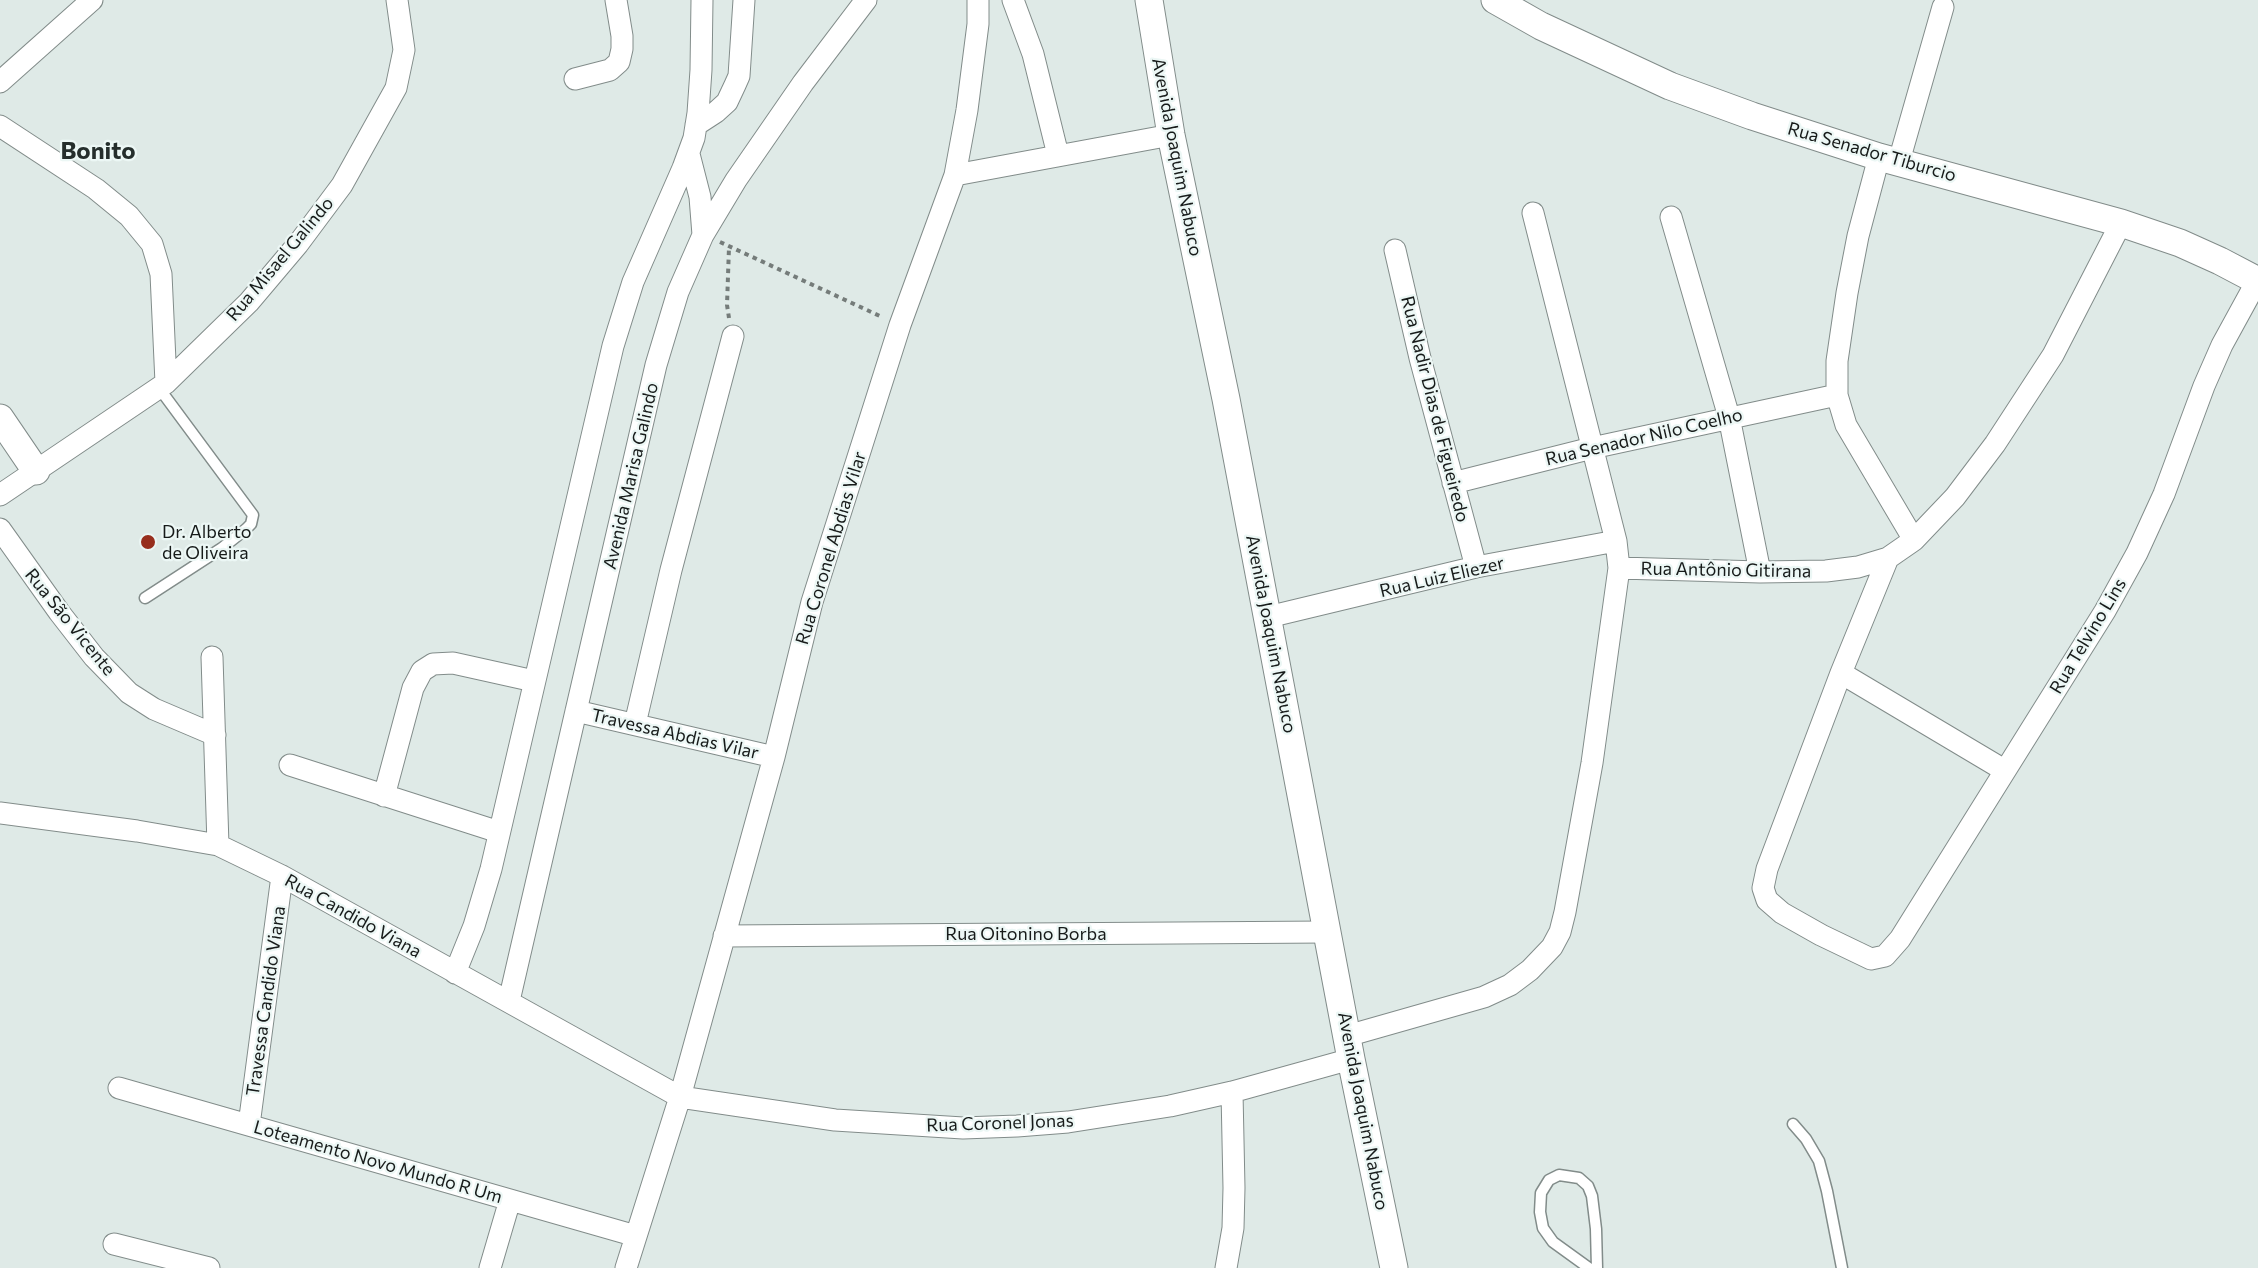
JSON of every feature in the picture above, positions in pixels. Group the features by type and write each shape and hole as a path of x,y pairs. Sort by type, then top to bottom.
{"street":[{"path":"0,82 92,0"},
{"name":"Rua Misael Galindo","path":"0,495 163,385 249,302 298,244 342,185 396,88 404,50 398,0"},
{"path":"575,79 610,70 619,62 622,36 616,0"},
{"path":"455,973 483,899 622,314 643,256 689,154 696,125 701,70 702,0"},
{"path":"696,125 727,102 739,76 744,0"},
{"name":"Avenida Marisa Galindo","path":"509,1001 662,343 678,292 703,235 772,126 866,0"},
{"name":"Rua Coronel Abdias Vilar","path":"626,1268 680,1097 774,757 812,602 900,325 955,175 967,110 978,24 978,0"},
{"path":"1012,0 1033,54 1058,155"},
{"name":"Avenida Joaquim Nabuco","path":"1149,0 1171,135 1268,617 1349,1047 1394,1268"},
{"name":"Rua Senador Tiburcio","path":"1495,0 1541,26 1670,86 1752,116 1889,159 2121,223 2180,243 2257,281"},
{"path":"1914,540 1846,424 1837,395 1837,361 1858,236 1889,159 1943,7"},
{"path":"0,126 96,189 129,216 152,244 161,274 163,385"},
{"path":"955,175 1171,135"},
{"path":"689,154 700,197 703,235"},
{"path":"1533,213 1616,541 1619,568"},
{"path":"1671,217 1730,417 1760,572"},
{"name":"Rua Antônio Gitirana","path":"1349,1047 1484,997 1510,985 1530,970 1552,947 1560,932 1565,912 1583,820 1619,568 1760,572 1818,571 1858,567 1888,558 1914,540 1955,497 1995,444 2053,355 2121,223"},
{"name":"Rua Nadir Dias de Figueiredo","path":"1395,250 1476,567"},
{"name":"Rua Telvino Lins","path":"1841,673 1767,869 1763,888 1767,900 1782,913 1871,959 1885,956 1900,939 2004,770 2077,658 2137,553 2164,494 2204,386 2222,345 2257,281"},
{"path":"635,724 671,570 733,336"},
{"name":"Rua Senador Nilo Coelho","path":"1453,483 1592,448 1837,395"},
{"path":"0,418 36,471"},
{"name":"Rua São Vicente","path":"0,529 58,612 94,657 129,693 154,709 215,735"},
{"name":"Rua Luiz Eliezer","path":"1268,617 1476,567 1616,541"},
{"path":"1888,558 1841,673 2004,770"},
{"path":"212,657 218,845"},
{"path":"384,796 413,688 422,671 433,664 453,663 534,681"},
{"name":"Travessa Abdias Vilar","path":"576,711 774,757"},
{"path":"290,765 499,832"},
{"name":"Rua Candido Viana","path":"0,813 137,831 218,845 282,876 680,1097"},
{"name":"Travessa Candido Viana","path":"249,1125 282,876"},
{"name":"Rua Oitonino Borba","path":"724,936 1327,932"},
{"name":"Rua Coronel Jonas","path":"680,1097 835,1120 963,1128 1068,1122 1170,1106 1232,1092 1349,1047"},
{"name":"Loteamento Novo Mundo R Um","path":"119,1088 636,1236"},
{"path":"1226,1268 1233,1228 1232,1092"},
{"path":"490,1268 510,1200"},
{"path":"114,1244 208,1268"}],"lane":[{"path":"145,598 246,530 252,524 253,515 163,385"},
{"path":"1793,1124 1806,1139 1819,1161 1842,1268"},
{"path":"1589,1268 1553,1242 1543,1228 1540,1212 1542,1193 1549,1180 1559,1175 1579,1178 1587,1186 1592,1196 1597,1268"}],"path":[{"path":"703,235 900,325"},
{"path":"729,247 727,305 733,336"}],"place":[{"name":"Dr. Alberto de Oliveira","path":"148,542"}],"district":[{"name":"Bonito","path":"98,151"}]}
